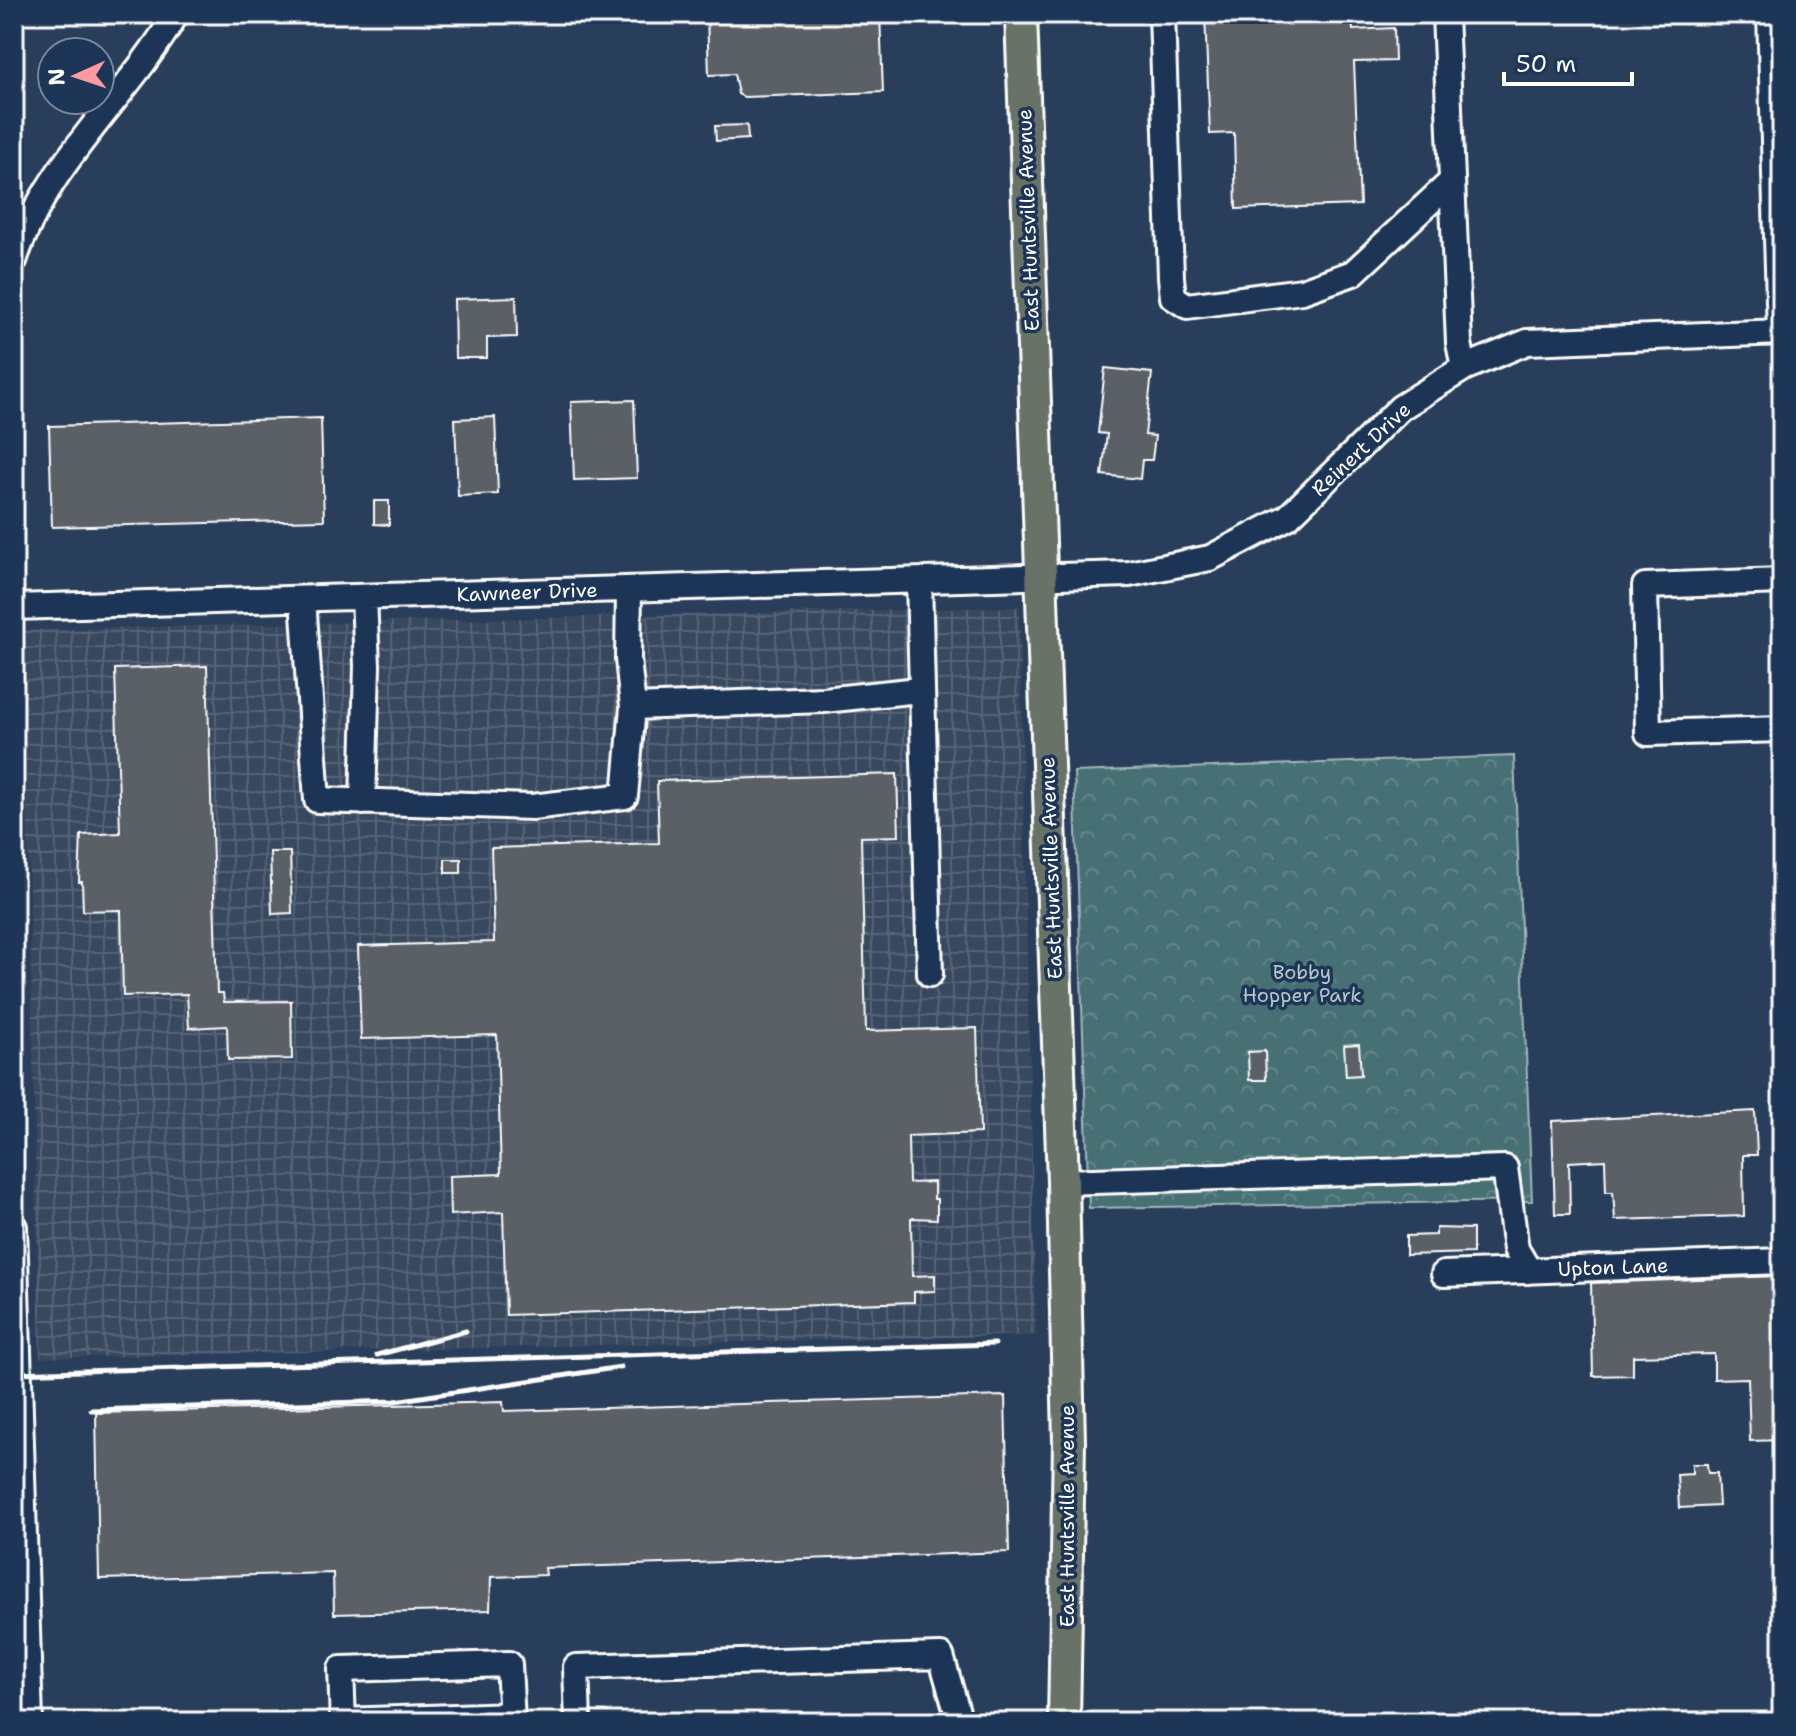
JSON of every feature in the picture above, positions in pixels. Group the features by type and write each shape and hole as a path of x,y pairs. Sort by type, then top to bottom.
{"main road":[{"name":"East Huntsville Avenue","path":"1021,14 1063,1182 1069,1442 1064,1722"}],"street":[{"path":"14,261 22,236 52,181 176,14"},
{"path":"1162,14 1171,277 1173,297 1187,306 1302,291 1353,273 1452,181"},
{"path":"1445,14 1459,343 1464,368"},
{"path":"1770,14 1781,332"},
{"name":"Reinert Drive","path":"1040,578 1129,574 1210,558 1288,517 1400,408 1464,368 1527,342 1781,332"},
{"name":"Kawneer Drive","path":"14,607 1040,578"},
{"path":"919,581 919,690 930,974"},
{"path":"1782,581 1645,586 1648,733 1782,729"},
{"path":"303,599 317,800 532,807 625,796 633,707 628,659 629,590"},
{"path":"363,802 367,666 364,597"},
{"path":"633,707 824,700 919,690"},
{"path":"1063,1182 1505,1168 1516,1249 1529,1271"},
{"path":"14,1227 30,1722"},
{"name":"Upton Lane","path":"1444,1274 1782,1261"},
{"path":"578,1722 576,1667 941,1656 960,1722"},
{"path":"509,1664 511,1719 342,1721 341,1669 509,1664"}],"shaded area":[{"path":"1019,607 1036,1335 40,1358 23,630"}],"green space":[{"name":"Bobby Hopper Park","path":"1514,756 1532,1201 1089,1208 1074,772"}],"building":[{"path":"707,14 880,14 883,92 744,97 738,94 734,74 709,75"},
{"path":"1205,14 1352,14 1353,30 1394,28 1395,61 1354,62 1360,205 1236,209 1234,133 1210,134"},
{"path":"747,125 748,139 716,141 715,126"},
{"path":"516,297 517,337 487,338 487,358 455,358 454,299"},
{"path":"1105,368 1152,373 1145,435 1155,436 1152,460 1142,460 1140,479 1102,475 1107,434 1098,433"},
{"path":"634,400 637,478 574,480 571,402"},
{"path":"495,417 498,494 458,496 455,419"},
{"path":"321,418 324,520 52,527 49,426"},
{"path":"374,501 389,501 389,525 374,524"},
{"path":"207,666 217,993 223,993 224,1002 291,1001 292,1059 228,1060 227,1026 189,1028 187,994 123,996 121,910 83,911 82,882 79,882 81,835 120,833 115,669"},
{"path":"897,774 899,836 861,837 866,1031 977,1028 980,1133 908,1136 909,1183 934,1182 934,1199 937,1199 937,1219 911,1218 912,1276 935,1275 935,1291 914,1292 914,1302 506,1315 503,1212 450,1215 449,1176 501,1174 497,1035 361,1039 358,946 494,942 491,848 659,843 657,781"},
{"path":"270,852 290,852 292,913 272,914"},
{"path":"445,859 461,859 461,873 445,873"},
{"path":"1359,1044 1361,1075 1346,1076 1344,1045"},
{"path":"1265,1051 1266,1080 1249,1080 1248,1052"},
{"path":"1755,1111 1757,1155 1743,1155 1744,1216 1615,1220 1613,1192 1606,1192 1605,1160 1569,1162 1570,1214 1555,1214 1552,1121"},
{"path":"1436,1228 1473,1229 1473,1253 1406,1255 1406,1236 1436,1235"},
{"path":"1778,1276 1782,1440 1750,1441 1748,1378 1714,1379 1714,1354 1633,1356 1633,1375 1593,1376 1591,1283"},
{"path":"1005,1396 1009,1552 545,1568 546,1575 491,1577 490,1610 334,1614 333,1573 99,1579 96,1413 503,1402 504,1411"},
{"path":"1692,1464 1707,1464 1708,1473 1717,1473 1719,1506 1679,1508 1677,1475 1692,1474"}],"railway":[{"path":"377,1355 466,1331"},
{"path":"14,1373 995,1344"},
{"path":"91,1410 395,1401 621,1367"}]}
